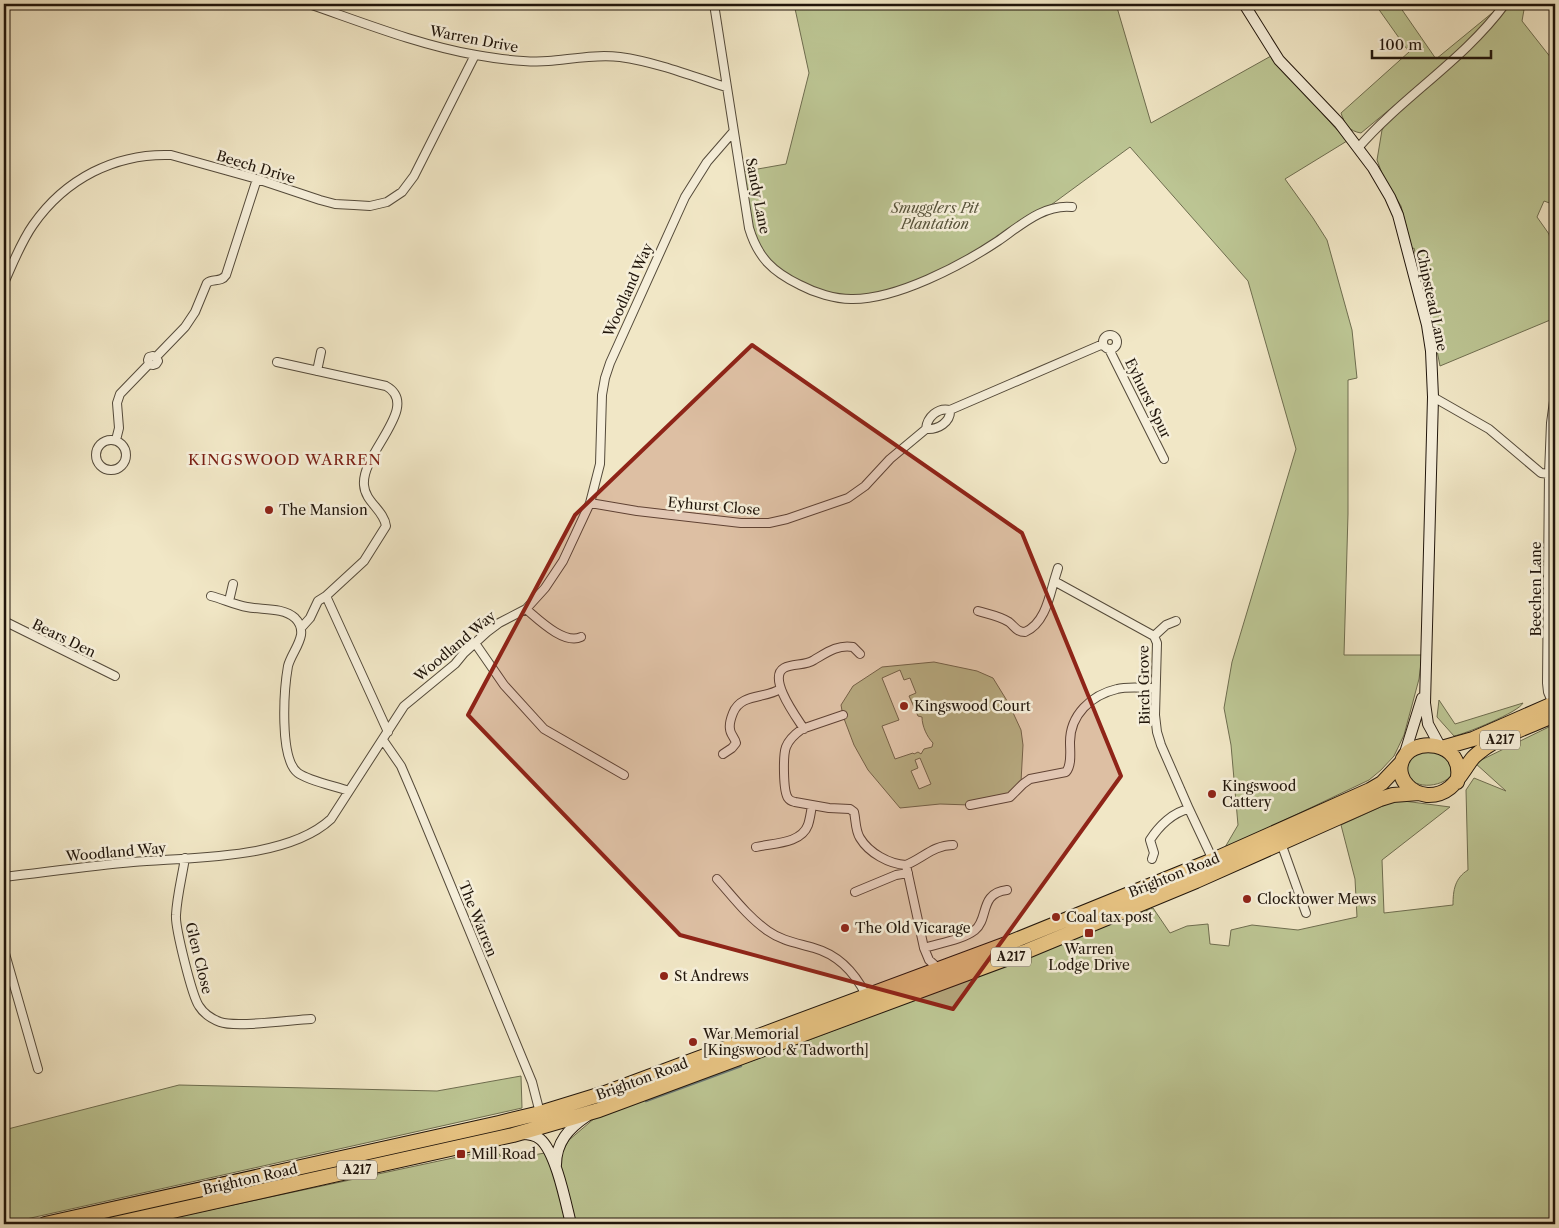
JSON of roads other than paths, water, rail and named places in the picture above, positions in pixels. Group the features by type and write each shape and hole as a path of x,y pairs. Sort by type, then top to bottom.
{"highway":[{"name":"A217","path":"1402,760 1418,748 1433,745 1442,747 1473,739 1554,707"},
{"name":"A217","path":"1419,794 1429,795 1448,790 1458,782 1473,758 1487,746 1554,707"},
{"path":"1442,747 1452,754 1457,762 1459,771 1458,782"},
{"path":"1402,760 1401,772 1404,781 1419,794"},
{"name":"Brighton Road","path":"45,1224 540,1113 632,1083 1006,944 1213,860 1370,790 1382,783 1402,760"},
{"name":"Brighton Road","path":"114,1224 516,1134 599,1110 1028,951 1380,799 1393,795 1419,794"}],"street":[{"name":"Warren Drive","path":"309,4 320,6 377,28 426,43 476,55 547,62 594,56 620,57 663,67 726,87"},
{"name":"Sandy Lane","path":"714,4 749,228 756,248 764,260 783,277 810,290 842,299 854,300 883,296 946,272 1050,208 1072,207"},
{"name":"Chipstead Lane","path":"1244,4 1279,60 1339,123 1373,168 1398,215 1431,350 1433,397 1425,686 1427,719 1430,729 1442,747"},
{"path":"1358,148 1375,129 1481,34 1505,4"},
{"name":"Beech Drive","path":"4,283 24,240 34,224 55,199 77,181 109,164 140,156 171,155 335,204 370,206 387,202 402,192 414,176 476,55"},
{"name":"Woodland Way","path":"4,877 84,866 215,857 244,853 310,834 321,828 331,819 404,706 455,664 493,627 526,609 545,588 563,561 590,503 600,464 602,395 610,363 684,197 707,162 733,132"},
{"path":"116,440 119,428 117,403 120,394 149,364 149,357 156,357 185,327 195,312 207,283 222,279 226,275 256,179"},
{"name":"Eyhurst Close","path":"590,503 637,511 741,523 769,523 778,521 848,498 857,492 890,459 926,429 928,422 937,411 950,410 1106,346"},
{"name":"Eyhurst Spur","path":"1106,346 1164,459"},
{"path":"317,371 321,352"},
{"path":"276,362 386,386 393,390 398,398 399,406 396,416 365,472 364,485 366,495 385,520 386,526 364,561 326,596 318,600 310,618 301,628 299,643 288,666 284,721 286,750 290,761 297,772 305,778 349,790"},
{"name":"Beechen Lane","path":"1554,707 1548,692 1547,683 1549,474 1551,423 1555,394"},
{"path":"1433,397 1488,429 1538,471 1549,474"},
{"name":"Eyhurst Close","path":"926,429 938,428 946,422 951,414 950,410"},
{"path":"106,440 116,440 124,447 126,457 121,466 111,470 101,467 96,458 98,447 106,440"},
{"path":"978,611 1001,618 1009,622 1017,630 1025,632 1032,628 1045,611 1058,568"},
{"name":"Birch Grove","path":"1054,581 1154,636 1157,643 1155,715 1161,745 1213,860"},
{"path":"229,601 233,584"},
{"path":"211,596 246,607 288,614 294,617 301,628"},
{"path":"326,596 388,732"},
{"path":"526,609 538,620 562,636 574,640 581,637"},
{"name":"Bears Den","path":"4,621 115,676"},
{"path":"1154,636 1166,625 1176,621"},
{"path":"475,643 504,685 544,729 624,775"},
{"path":"804,729 780,688 780,672 785,667 809,663 841,646 853,647 860,654"},
{"name":"Chipstead Lane","path":"1402,760 1425,686"},
{"path":"723,754 736,743 730,725 737,706 748,698 773,693 780,688"},
{"path":"970,805 1010,797 1022,784 1030,779 1066,772 1070,767 1070,736 1073,725 1081,710 1094,698 1117,689 1155,688"},
{"path":"842,716 804,729 792,736 785,751 786,791 788,798 791,801 812,805 850,809 854,812 858,832 864,842 878,856 907,869"},
{"name":"The Warren","path":"383,740 401,766 407,780 532,1082 540,1113"},
{"path":"756,847 789,841 800,836 808,826 812,805"},
{"path":"1152,859 1154,853 1150,840 1159,826 1182,810 1189,809"},
{"path":"1281,843 1306,914"},
{"path":"855,892 907,869 935,848 953,845"},
{"name":"Glen Close","path":"185,858 176,926 198,1006 208,1016 222,1023 236,1024 311,1019"},
{"path":"907,869 924,948 929,960 939,969"},
{"path":"717,879 754,920 768,932 783,940 821,950 838,960 858,979 866,995"},
{"path":"924,948 973,931 979,926 985,907 991,897 1007,890"},
{"path":"4,950 38,1069"},
{"path":"557,1173 557,1152 560,1142 573,1126 599,1110"},
{"path":"516,1134 533,1135 539,1138 549,1150 571,1224"}],"waterway":[{"path":"646,1101 741,1066"}],"place":[{"name":"The Mansion","path":"269,510"},
{"name":"Kingswood Court","path":"904,706"},
{"name":"Kingswood Cattery","path":"1212,794"},
{"name":"Clocktower Mews","path":"1247,899"},
{"name":"Coal tax post","path":"1056,917"},
{"name":"The Old Vicarage","path":"845,928"},
{"name":"Warren Lodge Drive","path":"1089,933"},
{"name":"St Andrews","path":"664,976"},
{"name":"War Memorial [Kingswood & Tadworth]","path":"693,1042"},
{"name":"Mill Road","path":"461,1154"}],"district":[{"name":"KINGSWOOD WARREN","path":"285,460"}],"park label":[{"name":"Smugglers Pit Plantation","path":"935,216"}]}
